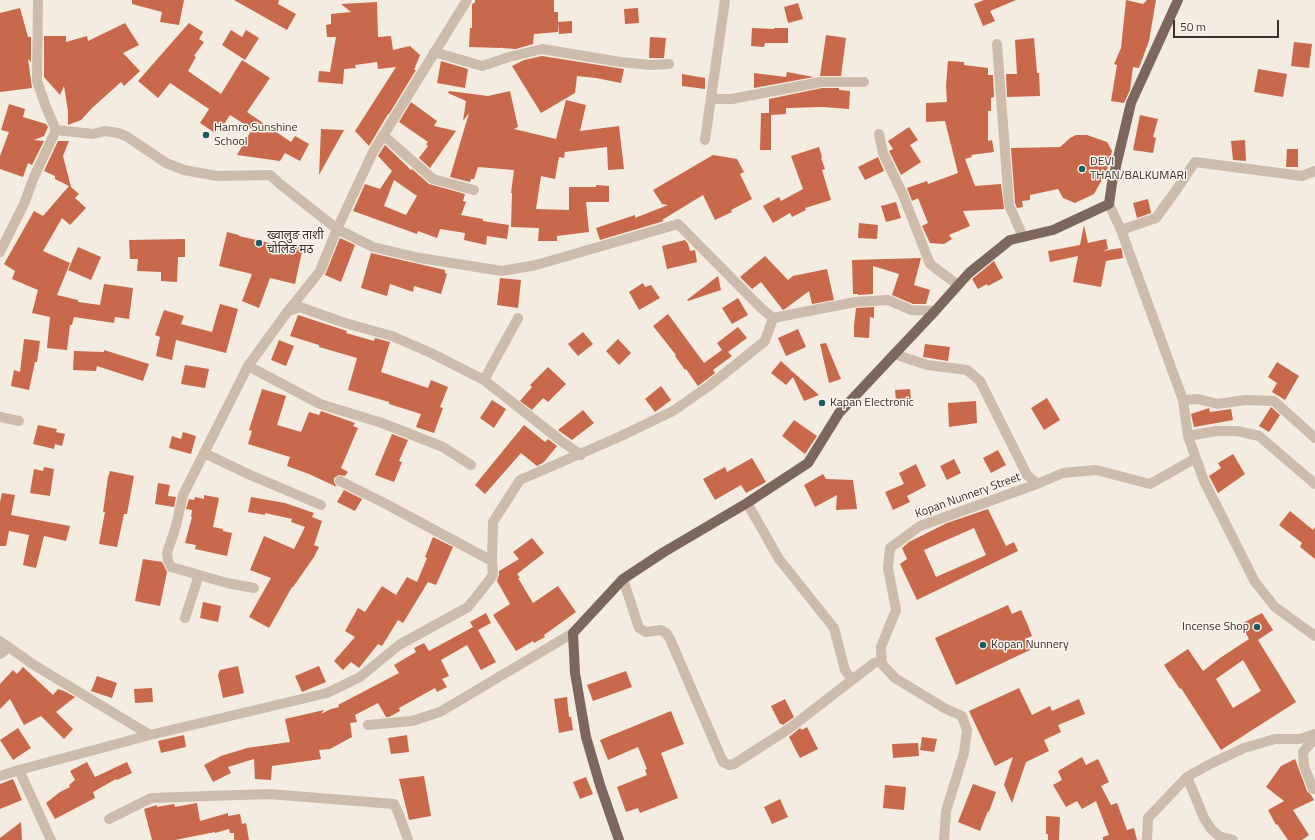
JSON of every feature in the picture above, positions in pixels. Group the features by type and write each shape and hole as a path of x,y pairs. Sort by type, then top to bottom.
{"main road":[{"path":"619,840 600,785 586,737 575,673 573,633 622,579 664,552 746,504 808,463 839,413 969,273 1010,240 1053,230 1109,204 1112,183 1131,102 1178,0"}],"street":[{"path":"0,252 24,204 34,177 56,130 37,81 38,0"},
{"path":"254,588 227,583 171,567 168,561 167,553 176,526 183,495 248,366 288,311 320,271 337,229 373,152 467,0"},
{"path":"705,140 725,0"},
{"path":"997,44 1009,205 1023,237"},
{"path":"434,52 482,66 509,57 542,49 620,62 651,65 669,64"},
{"path":"711,99 732,99 822,82 864,82"},
{"path":"56,130 93,134 105,131 118,133 126,136 166,163 184,170 217,176 270,175 337,229 373,247 420,258 502,271 536,265 678,224 761,308 773,318"},
{"path":"879,134 883,153 903,195 930,264 958,285"},
{"path":"383,135 432,179 474,190"},
{"path":"1121,230 1156,218 1195,162 1302,176 1315,171"},
{"path":"1109,204 1121,230 1183,400 1188,436 1204,480 1255,582 1274,607 1315,636"},
{"path":"773,318 855,302 888,300 911,310 935,311"},
{"path":"288,311 300,307 345,323 392,336 431,353 484,380 581,455"},
{"path":"484,380 518,318"},
{"path":"0,776 150,735 327,692 360,677 399,645 468,607 493,575 493,522 520,480 581,455 673,411 709,386 765,341 773,318"},
{"path":"894,354 927,365 967,370 980,381 1027,475 1036,484"},
{"path":"248,366 320,404 382,423 443,447 471,465"},
{"path":"1183,400 1198,399 1218,404 1245,400 1274,401 1315,438"},
{"path":"0,417 19,421"},
{"path":"1188,436 1216,431 1237,432 1259,436 1315,484"},
{"path":"204,452 248,474 321,505"},
{"name":"Kopan Nunnery Street","path":"880,663 881,647 896,610 888,568 890,548 920,526 1063,473 1096,470 1150,484 1196,458"},
{"path":"340,482 386,504 492,561"},
{"path":"746,504 779,559 834,628 845,670 852,680"},
{"path":"185,618 199,575"},
{"path":"622,579 639,628 646,632 662,630 666,632 723,762 729,765 734,764 790,728 874,663 880,663 895,678 946,709 962,716 967,730 964,753 946,811 944,840"},
{"path":"368,725 412,721 440,712 573,633"},
{"path":"0,654 4,644 34,665 150,735"},
{"path":"1146,840 1148,818 1187,777 1244,748 1275,740 1300,739 1315,734"},
{"path":"1313,789 1304,766 1303,752 1315,738"},
{"path":"19,770 51,840"},
{"path":"1187,777 1204,818 1211,829 1219,838 1234,840"},
{"path":"109,819 151,798 269,794 394,804 408,840"}],"building":[{"path":"132,0 184,0 179,25 160,22 162,12 132,4"},
{"path":"234,0 279,0 278,4 296,14 287,30"},
{"path":"475,0 554,0 554,12 558,12 558,32 534,34 533,44 516,49 501,47 469,47 470,28 472,28 472,5 475,3"},
{"path":"984,0 1016,0 990,11 995,21 983,26 974,4"},
{"path":"1126,0 1143,4 1147,0 1156,0 1149,41 1139,68 1133,67 1130,90 1124,103 1111,101 1117,65 1114,64 1121,48"},
{"path":"377,2 378,37 391,36 393,50 410,46 420,55 414,70 416,70 369,146 355,131 396,67 378,69 377,62 355,65 356,68 344,69 343,84 318,82 319,71 330,72 336,37 327,37 326,25 331,24 331,14 351,12 341,4"},
{"path":"798,3 803,19 788,23 784,7"},
{"path":"20,8 28,37 31,37 31,62 28,59 32,88 0,92 0,13"},
{"path":"638,8 639,23 625,24 624,9"},
{"path":"572,21 572,33 559,34 558,22"},
{"path":"125,23 139,45 123,53 140,71 124,86 121,82 81,120 68,125 68,111 64,86 60,95 44,77 44,36 66,36 66,42 87,36 88,41"},
{"path":"189,23 203,32 199,39 204,42 194,56 196,57 188,71 221,94 242,60 270,78 247,112 291,142 295,136 309,144 300,161 285,153 280,161 237,155 252,129 230,115 222,127 220,126 215,133 200,123 209,109 170,83 158,98 138,81"},
{"path":"752,28 788,28 788,43 765,43 764,47 751,46"},
{"path":"231,30 242,37 246,30 259,38 245,60 222,45"},
{"path":"826,35 846,38 841,76 820,76"},
{"path":"650,37 666,38 664,58 649,58"},
{"path":"1034,38 1037,73 1039,73 1040,96 1007,97 1006,74 1017,74 1015,40"},
{"path":"1294,42 1312,44 1309,68 1291,66"},
{"path":"542,56 624,69 621,83 577,76 575,93 541,113 512,66 524,60"},
{"path":"441,61 468,69 465,88 437,83"},
{"path":"948,61 964,62 964,65 988,68 988,75 993,75 994,97 991,98 991,111 988,111 988,141 992,140 994,152 971,155 972,157 965,159 975,186 1001,184 1004,209 963,211 970,226 949,235 952,239 944,244 930,243 922,226 928,223 918,198 912,201 907,188 927,181 928,184 958,173 945,121 926,122 926,103 947,102 946,86"},
{"path":"1258,69 1287,74 1283,97 1254,92"},
{"path":"787,72 814,77 754,88 754,73 786,77"},
{"path":"682,74 705,78 705,89 682,86"},
{"path":"822,88 839,88 839,90 850,91 849,109 822,107 786,108 786,114 771,115 771,150 760,150 761,113 769,113 769,99"},
{"path":"449,91 488,96 510,91 518,127 514,129 556,139 566,100 586,105 580,131 619,126 624,169 608,170 607,147 565,152 564,158 559,157 555,179 541,176 536,209 569,210 569,187 596,187 596,185 609,186 609,202 586,202 589,232 557,236 557,241 538,241 539,228 511,227 511,193 514,170 478,167 474,179 471,179 470,182 450,177 469,113 463,121 466,101 448,93"},
{"path":"411,102 437,121 434,126 456,131 430,168 419,158 428,146 426,144 428,142 399,122"},
{"path":"9,104 25,109 23,117 46,124 48,127 44,136 34,140 44,141 32,165 28,163 23,177 0,169 0,156 9,132 1,130"},
{"path":"1140,115 1158,119 1153,137 1156,138 1153,153 1133,150"},
{"path":"909,127 918,140 910,145 921,162 901,175 889,151 893,149 888,141"},
{"path":"321,129 344,130 319,175"},
{"path":"1076,135 1087,135 1107,142 1112,151 1107,171 1094,194 1075,203 1063,198 1058,189 1030,195 1030,200 1022,201 1023,207 1017,208 1015,203 1011,148 1060,147"},
{"path":"1245,140 1246,161 1233,160 1231,141"},
{"path":"58,141 69,141 63,156 71,187 79,194 75,198 86,208 70,225 62,218 43,251 70,263 57,295 78,300 78,302 100,305 104,284 133,288 129,319 115,317 114,323 74,317 72,325 70,325 67,350 47,348 50,317 32,313 38,290 12,279 15,271 4,264 34,211 43,216 69,186 55,179 55,176 44,171"},
{"path":"385,145 411,170 412,169 429,184 465,194 463,201 466,202 461,215 483,219 483,221 509,225 507,239 487,236 486,245 464,240 465,233 440,229 437,238 418,231 417,234 353,211 365,184 380,189 392,171 378,156","holes":["394,180 417,196 406,215 384,206"]},
{"path":"819,147 825,169 822,170 831,200 805,208 806,210 792,217 790,213 773,223 763,206 779,197 781,201 803,189 791,156"},
{"path":"1287,149 1298,149 1298,167 1286,167"},
{"path":"713,155 737,159 744,172 740,174 752,199 731,210 732,212 715,220 703,195 662,220 664,221 600,240 596,228 635,215 635,218 668,205 662,204 653,190"},
{"path":"878,157 884,171 865,180 858,167"},
{"path":"1148,199 1151,213 1137,218 1133,203"},
{"path":"896,202 901,218 886,222 881,206"},
{"path":"859,223 878,225 877,239 858,238"},
{"path":"1084,225 1088,243 1106,239 1108,249 1103,251 1121,248 1122,251 1123,258 1106,261 1101,287 1073,282 1078,256 1050,262 1048,251 1080,245"},
{"path":"227,232 291,248 292,244 303,247 295,284 270,278 259,308 242,301 252,274 219,266"},
{"path":"340,238 355,245 341,282 325,275"},
{"path":"185,239 185,257 178,257 177,282 161,281 161,272 137,271 138,259 130,259 129,240"},
{"path":"685,240 690,251 695,250 697,262 667,269 662,246"},
{"path":"78,247 101,257 91,280 68,270"},
{"path":"371,253 445,270 445,273 447,274 441,294 414,286 413,292 390,284 387,296 361,288"},
{"path":"765,256 788,280 793,276 827,269 834,300 812,304 809,291 783,310 761,282 752,289 740,277"},
{"path":"921,258 914,285 930,290 926,304 913,304 892,295 899,274 873,266 873,294 853,294 852,260"},
{"path":"994,261 1003,278 988,286 987,284 978,289 972,279"},
{"path":"718,276 721,290 688,301 687,300"},
{"path":"500,278 521,280 518,308 497,305"},
{"path":"643,283 645,287 651,285 660,298 639,310 629,292"},
{"path":"738,298 748,315 732,324 722,308"},
{"path":"220,304 238,309 226,353 176,340 172,360 156,356 160,337 155,335 164,310 184,316 181,324 212,332"},
{"path":"874,307 874,318 870,317 869,338 854,337 856,308"},
{"path":"668,314 704,363 722,350 717,343 738,327 747,338 728,352 732,356 713,370 715,373 698,386 653,326"},
{"path":"298,315 347,331 346,333 374,341 375,338 390,342 381,372 428,388 431,380 448,387 440,407 443,408 434,433 416,427 421,414 389,404 389,402 348,390 357,358 319,347 319,345 290,336"},
{"path":"798,329 806,347 786,356 778,338"},
{"path":"583,332 593,344 578,356 568,344"},
{"path":"24,339 40,341 37,362 35,362 29,390 11,386 14,370 20,372"},
{"path":"618,339 631,353 619,365 606,351"},
{"path":"279,340 294,346 286,366 271,360"},
{"path":"826,343 841,379 829,383 820,344"},
{"path":"925,344 950,347 948,361 923,357"},
{"path":"104,350 149,364 143,381 97,366 96,371 73,370 74,351 104,352"},
{"path":"781,361 819,395 804,401 793,377 786,385 771,373"},
{"path":"1277,362 1299,376 1285,400 1272,392 1277,383 1268,377"},
{"path":"185,365 209,369 205,388 181,384"},
{"path":"548,367 566,384 548,402 543,398 532,410 520,401 532,387 530,385"},
{"path":"661,386 671,400 655,412 645,399"},
{"path":"262,389 286,396 277,425 301,432 309,412 319,415 321,411 355,423 353,426 358,428 341,468 348,472 345,476 339,475 334,478 334,482 337,487 287,466 290,457 248,444 252,431 249,430"},
{"path":"910,389 911,400 896,401 895,390"},
{"path":"1047,398 1060,420 1044,430 1031,408"},
{"path":"492,400 506,409 494,428 480,418"},
{"path":"976,401 977,423 949,427 948,403"},
{"path":"1271,407 1280,415 1269,432 1259,426"},
{"path":"1209,408 1210,412 1231,409 1233,420 1194,427 1191,414"},
{"path":"583,410 594,423 572,440 558,430"},
{"path":"794,420 817,436 805,454 782,436"},
{"path":"38,425 57,429 56,432 65,434 62,446 55,444 54,449 33,444"},
{"path":"524,425 545,442 548,439 557,446 544,462 537,466 521,453 485,494 475,485"},
{"path":"183,432 196,436 191,454 169,448 172,436 181,439"},
{"path":"392,434 408,440 399,461 402,462 394,482 375,475"},
{"path":"998,450 1006,465 991,473 983,458"},
{"path":"1233,454 1245,474 1218,493 1209,476 1221,468 1218,463"},
{"path":"752,458 766,482 746,493 741,485 715,500 703,479 725,467 727,472"},
{"path":"954,459 961,473 947,480 940,466"},
{"path":"916,464 926,486 907,496 910,502 893,510 885,492 904,484 899,473"},
{"path":"44,467 54,469 50,496 30,493 34,469 43,471"},
{"path":"110,471 134,476 127,514 124,514 117,547 99,544"},
{"path":"823,474 826,479 853,480 857,509 836,510 837,495 815,507 804,485"},
{"path":"158,483 170,485 168,496 176,497 174,507 155,504"},
{"path":"344,490 362,499 355,511 337,502"},
{"path":"2,493 15,495 11,515 70,526 66,541 44,536 36,568 23,565 29,535 9,531 6,546 0,546 0,502"},
{"path":"204,495 219,498 213,527 232,533 227,556 195,549 196,545 185,543 192,517 192,510 186,509 189,499 194,500 195,497 204,499"},
{"path":"251,497 285,503 314,513 312,517 322,521 314,545 319,547 314,557 292,587 269,628 249,617 271,578 250,570 264,536 294,549 305,527 291,522 292,519 265,513 265,515 248,512"},
{"path":"988,509 1006,546 1014,542 1018,551 917,600 900,564 907,559 902,548 909,542 947,523","holes":["974,528 986,555 936,577 924,550"]},
{"path":"1290,511 1313,530 1315,527 1315,559 1300,547 1302,543 1279,525"},
{"path":"433,537 453,547 436,585 428,582 403,623 398,620 382,646 378,644 359,668 351,662 343,670 334,661 355,637 345,631 358,608 365,612 382,586 396,595 407,577 417,582 427,558 425,557"},
{"path":"532,538 544,553 517,574 520,578 518,578 533,603 558,586 576,612 544,635 545,637 534,643 533,641 516,651 493,615 510,604 497,581 499,571 519,559 513,552"},
{"path":"143,559 162,562 167,572 160,606 135,601"},
{"path":"203,602 221,606 218,622 200,618"},
{"name":"Kopan Nunnery","path":"1008,605 1012,614 1021,610 1032,636 1025,639 1030,650 956,685 935,638"},
{"path":"486,613 491,623 478,630 496,662 481,670 467,645 441,660 449,676 442,679 447,687 437,692 435,688 399,708 400,711 389,717 386,717 378,703 355,715 357,722 350,723 352,737 330,749 319,750 321,759 272,766 271,780 255,779 254,759 228,767 231,773 213,782 204,765 221,756 247,748 290,742 285,719 324,710 321,714 339,707 338,705 399,673 394,665 416,652 414,648 424,643 429,651 473,627 470,622"},
{"path":"1262,613 1273,630 1258,640 1296,702 1221,750 1181,688 1180,689 1164,665 1188,649 1203,671 1249,639 1241,624","holes":["1243,660 1261,691 1233,708 1216,679"]},
{"path":"238,666 244,693 223,698 218,675 220,670"},
{"path":"319,666 326,682 302,692 295,676"},
{"path":"23,667 53,695 58,689 75,697 56,712 73,729 64,739 41,716 24,725 10,699 0,709 0,684 13,670 17,674"},
{"path":"626,671 632,687 593,701 587,685"},
{"path":"97,676 117,683 112,698 91,691"},
{"path":"152,688 153,702 135,703 134,689"},
{"path":"1019,688 1032,715 1050,706 1052,711 1079,699 1085,714 1058,725 1061,732 1044,740 1049,751 1026,762 1012,803 1004,785 1013,757 995,766 969,711"},
{"path":"567,697 569,717 571,717 573,730 559,733 554,699"},
{"path":"785,699 794,717 783,725 780,724 771,706"},
{"path":"671,711 684,744 661,753 678,798 640,813 638,808 626,812 617,787 647,775 645,770 647,769 638,747 608,760 600,740"},
{"path":"807,727 818,749 800,758 789,737 800,728 802,730"},
{"path":"18,728 31,748 13,760 0,740"},
{"path":"184,735 186,747 161,753 158,741"},
{"path":"407,735 409,752 391,754 388,738"},
{"path":"922,737 937,739 934,752 920,750"},
{"path":"918,743 919,756 893,758 892,744"},
{"path":"1082,757 1086,765 1098,759 1109,782 1101,786 1111,805 1117,803 1127,830 1134,828 1137,840 1103,840 1103,837 1109,835 1096,801 1082,809 1077,801 1066,807 1053,785 1062,780 1058,771"},
{"path":"1295,759 1307,791 1314,800 1293,810 1309,835 1302,840 1288,840 1277,824 1276,825 1268,810 1284,801 1266,787 1281,766"},
{"path":"87,762 95,777 127,762 132,773 117,780 116,779 93,792 95,798 55,819 46,803 60,792 70,787 69,785 75,780 70,771"},
{"path":"424,776 431,816 409,820 399,779"},
{"path":"586,777 593,794 580,799 573,782"},
{"path":"13,779 22,800 0,809 0,784"},
{"path":"973,784 996,792 980,831 958,822"},
{"path":"885,785 906,787 904,810 883,808"},
{"path":"780,799 788,817 772,824 764,807"},
{"path":"197,803 200,821 228,813 228,816 240,814 242,824 246,823 249,840 234,840 234,833 230,833 229,829 175,840 152,840 144,809 157,805 157,807 174,804 175,807"},
{"path":"1046,816 1060,817 1059,840 1048,840 1048,834 1046,834"},
{"path":"21,822 22,840 0,840 0,838"}],"place":[{"name":"Hamro Sunshine School","path":"206,135"},
{"name":"DEVI THAN/BALKUMARI","path":"1082,169"},
{"name":"ख्वालुङ ताशी चोलिङ मठ","path":"259,243"},
{"name":"Kapan Electronic","path":"822,403"},
{"name":"Incense Shop","path":"1257,627"},
{"name":"Kopan Nunnery","path":"983,645"}]}
